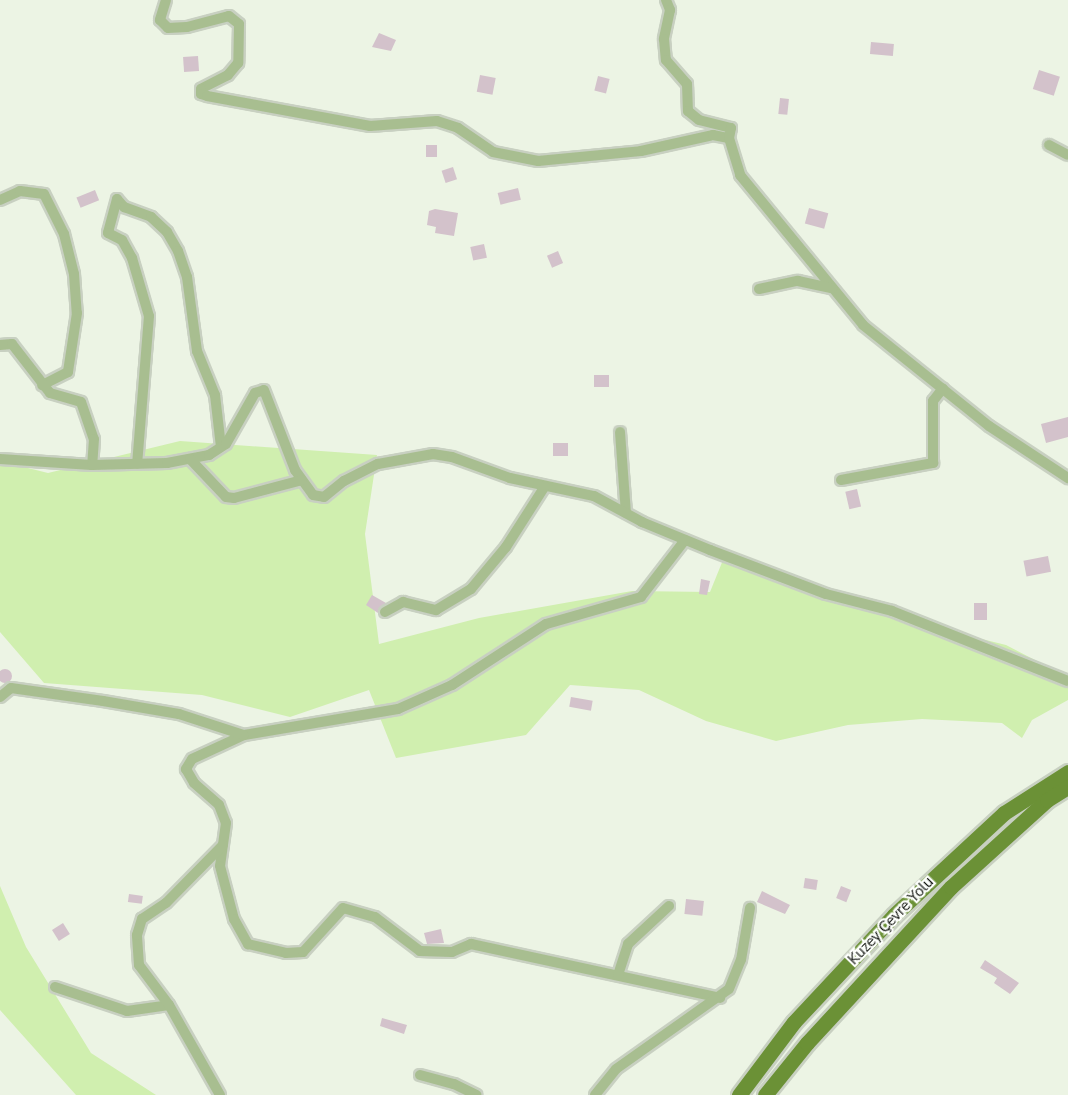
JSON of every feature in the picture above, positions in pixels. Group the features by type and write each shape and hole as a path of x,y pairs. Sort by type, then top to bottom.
{"main road":[{"name":"Kuzey Çevre Yolu","path":"739,1095 794,1022 894,915 1004,813 1068,772"},
{"name":"Kuzey Çevre Yolu","path":"765,1095 807,1043 951,887 1047,800 1068,787"}],"street":[{"path":"166,0 160,20 168,28 187,27 229,16 239,24 238,63 228,75 201,89 201,94 207,96 370,126 437,121 458,128 493,152 538,161 641,151 713,135 729,138"},
{"path":"666,0 670,10 664,39 666,60 687,84 688,111 699,120 731,128 729,138 740,175 832,288 874,335 1017,447 1068,478"},
{"path":"1049,145 1068,155"},
{"path":"0,200 20,191 44,195 64,234 74,274 77,313 68,372 42,385"},
{"path":"137,464 149,316 132,258 122,240 108,233 117,199 124,207 150,217 167,232 178,251 187,277 197,351 215,395 221,447"},
{"path":"759,290 798,280 832,288"},
{"path":"0,345 12,344 50,393 81,402 94,439 92,465"},
{"path":"840,480 933,463 933,401 943,388"},
{"path":"0,459 92,465 137,464 209,455 221,447 255,393 264,390 302,480 313,495 324,497 344,481 378,464 433,454 545,486 594,496 685,540 825,594 892,611 1068,681"},
{"path":"620,432 626,513"},
{"path":"190,459 226,497 234,498 302,480"},
{"path":"385,612 403,602 435,610 471,590 506,547 545,486"},
{"path":"685,540 641,597 546,624 452,686 398,709 244,735 192,759 186,769 194,783 219,805 226,823 220,866 234,919 248,944 286,953 303,952 343,908 375,917 420,951 452,952 471,944 720,998"},
{"path":"0,696 11,688 104,701 179,714 244,735"},
{"path":"220,1095 170,1005 140,965 137,935 142,919 181,889 223,845"},
{"path":"618,975 628,944 669,906"},
{"path":"595,1095 616,1069 720,998 729,989 741,960 750,908"},
{"path":"55,987 127,1011 170,1005"},
{"path":"420,1075 454,1084 477,1095"}],"green space":[{"path":"180,441 377,455 365,534 379,644 479,618 632,591 710,592 723,560 836,603 1006,645 1068,677 1068,700 1032,720 1022,738 1002,723 922,719 848,725 776,741 706,721 639,690 570,685 526,735 396,758 369,690 290,717 202,695 44,683 0,632 0,461 48,473"},
{"path":"0,886 26,947 91,1053 156,1095 76,1095 0,1010"}],"building":[{"path":"379,33 396,40 391,51 372,47"},
{"path":"871,42 894,44 893,56 870,54"},
{"path":"198,56 199,71 184,72 183,57"},
{"path":"1039,70 1060,77 1054,96 1033,89"},
{"path":"480,75 496,78 492,95 477,92"},
{"path":"598,76 610,79 606,93 594,91"},
{"path":"780,98 789,99 787,115 778,114"},
{"path":"426,145 437,145 437,157 426,157"},
{"path":"453,167 457,179 446,183 442,171"},
{"path":"518,188 521,200 501,205 498,193"},
{"path":"95,190 99,200 81,208 76,197"},
{"path":"809,208 828,213 824,229 805,223"},
{"path":"435,209 458,213 454,236 435,233 436,227 427,225 429,211"},
{"path":"484,244 487,258 473,261 470,247"},
{"path":"558,251 563,263 552,268 547,256"},
{"path":"594,375 609,375 609,387 594,387"},
{"path":"1068,417 1068,437 1046,443 1041,424"},
{"path":"553,443 568,443 568,456 553,456"},
{"path":"857,489 861,507 849,509 845,492"},
{"path":"1048,556 1051,572 1027,576 1023,561"},
{"path":"701,579 710,581 707,595 699,594"},
{"path":"372,595 386,603 378,613 366,605"},
{"path":"974,603 987,603 987,620 974,620"},
{"path":"5,669 10,671 12,676 10,681 5,683 0,681 -2,676 0,671"},
{"path":"571,697 593,701 591,711 569,707"},
{"path":"805,878 818,880 816,890 803,888"},
{"path":"841,886 851,890 846,902 836,898"},
{"path":"762,891 790,905 785,914 757,902"},
{"path":"129,894 143,896 142,904 128,902"},
{"path":"686,899 704,901 702,916 684,914"},
{"path":"63,923 70,934 59,941 52,930"},
{"path":"441,929 444,943 427,944 424,933"},
{"path":"985,960 1019,983 1010,994 994,983 997,978 980,968"},
{"path":"382,1018 407,1025 404,1034 380,1026"}]}
